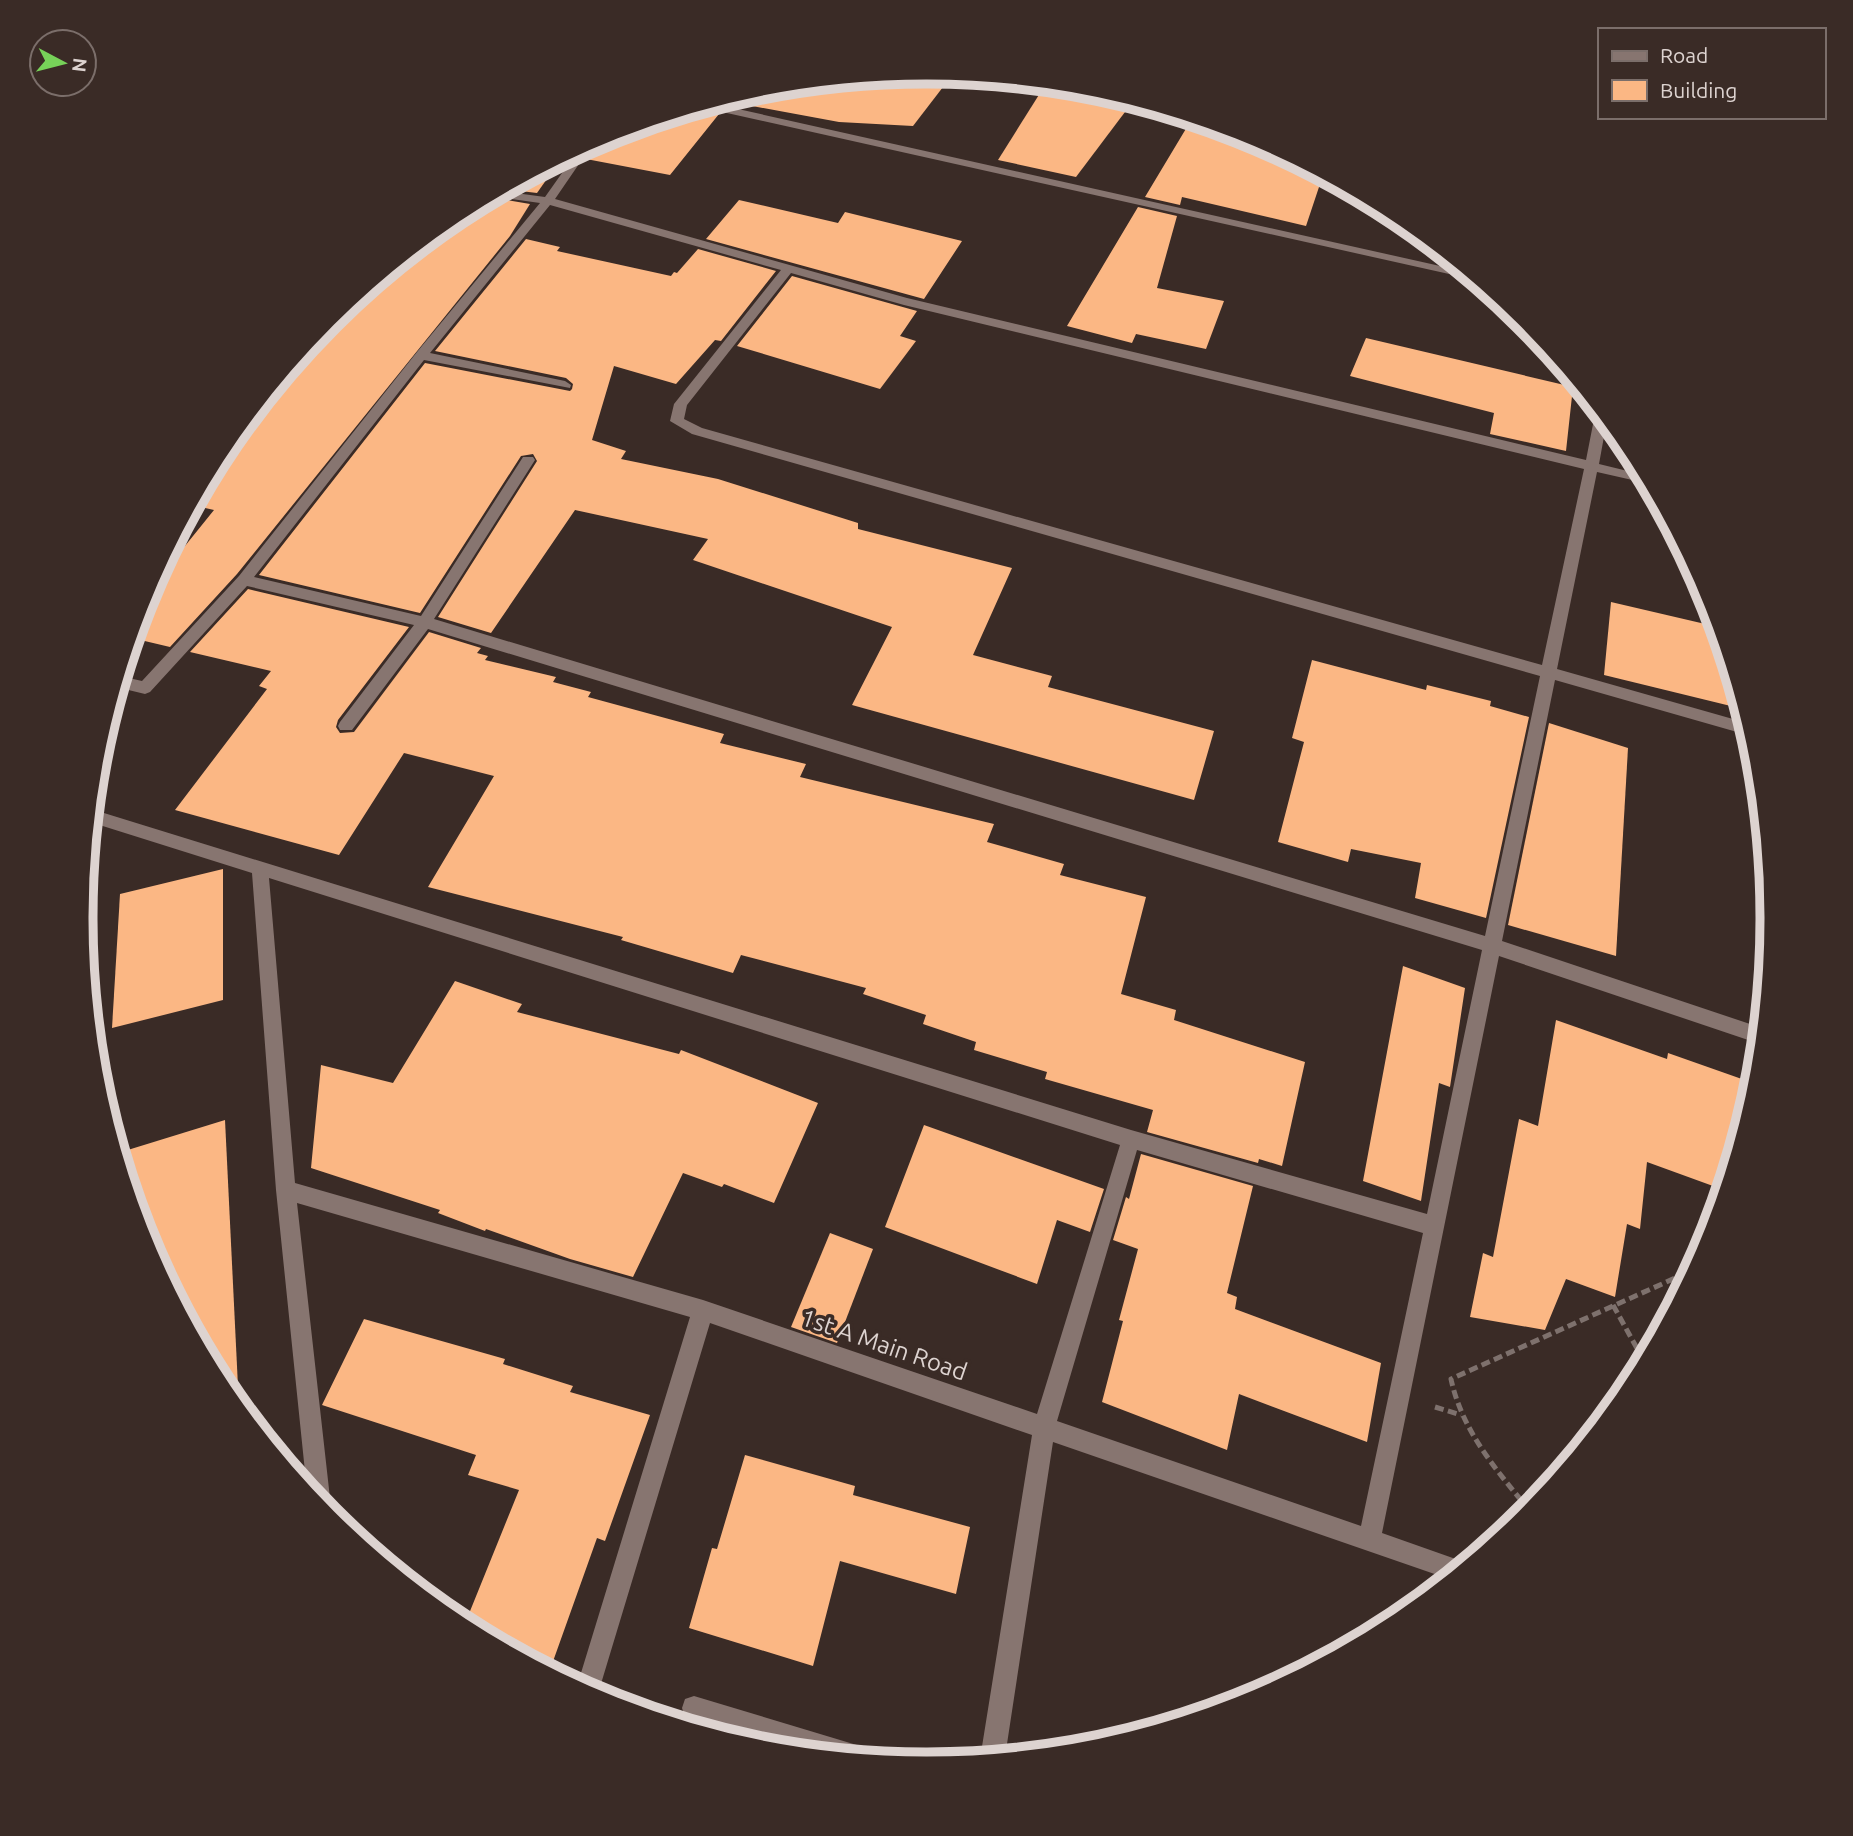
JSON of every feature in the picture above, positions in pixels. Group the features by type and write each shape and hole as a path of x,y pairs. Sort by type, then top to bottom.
{"street":[{"path":"723,109 1454,273"},
{"path":"127,684 145,688 244,580 421,355 548,201 575,162"},
{"path":"510,196 548,201 918,304 1634,477"},
{"path":"789,268 681,404 677,421 697,431 1738,727"},
{"path":"421,355 565,385"},
{"path":"1369,1541 1600,427"},
{"path":"346,726 425,622 528,460"},
{"path":"244,580 425,622 1493,946 1752,1033"},
{"path":"99,818 1131,1139 1435,1226"},
{"path":"260,867 286,1190 318,1488"},
{"path":"993,1749 1044,1428 1131,1139"},
{"name":"1st A Main Road","path":"286,1190 704,1310 1449,1568"},
{"path":"590,1681 704,1310"},
{"path":"695,1707 818,1745"}],"path":[{"path":"1522,1501 1461,1415 1451,1380 1679,1276"},
{"path":"1613,1305 1639,1351"}],"building":[{"path":"945,85 913,126 839,122 744,104 818,91 872,86"},
{"path":"1041,92 1127,109 1076,177 998,160"},
{"path":"711,112 719,114 670,175 586,159 607,147 658,128"},
{"path":"1188,126 1246,147 1320,183 1306,226 1182,197 1180,205 1145,197"},
{"path":"550,174 537,193 519,191"},
{"path":"504,200 530,204 510,236 237,574 170,647 141,640 174,559 214,510 201,507 233,455 299,368 337,328 419,256 463,225"},
{"path":"739,200 838,223 845,212 962,241 924,299 706,239"},
{"path":"1138,207 1177,216 1157,288 1224,301 1206,349 1136,334 1132,343 1067,326"},
{"path":"526,239 560,247 557,251 671,276 674,272 677,273 698,249 776,271 721,341 715,340 676,384 614,366 592,440 626,451 621,459 718,479 858,523 858,529 1012,568 973,655 1052,676 1048,687 1214,731 1194,800 852,705 892,627 693,560 708,539 575,510 491,633 438,617 537,461 533,454 521,456 420,613 259,575 425,363 570,391 572,389 573,384 566,378 435,351"},
{"path":"792,276 917,311 900,336 916,341 880,389 737,346"},
{"path":"1366,338 1569,386 1573,391 1566,451 1490,434 1494,413 1350,376"},
{"path":"248,589 409,627 338,720 336,727 340,733 354,732 429,632 481,648 477,653 488,656 485,660 556,677 553,682 591,692 588,697 724,734 720,743 806,764 800,777 994,824 987,842 1064,864 1060,875 1146,897 1121,994 1176,1010 1174,1020 1305,1062 1282,1166 1259,1159 1258,1163 1147,1132 1153,1110 1045,1079 1047,1072 974,1050 976,1042 923,1024 926,1015 863,994 866,988 741,955 733,973 621,940 623,937 428,887 494,776 404,753 339,855 175,810 267,689 259,686 271,671 190,652"},
{"path":"1611,602 1706,624 1733,707 1604,675"},
{"path":"1312,660 1426,690 1427,685 1491,701 1490,706 1529,717 1486,918 1415,898 1421,863 1351,849 1348,862 1278,842 1304,742 1292,738"},
{"path":"1549,723 1628,748 1616,956 1508,925"},
{"path":"223,869 223,1000 112,1028 120,894"},
{"path":"1403,966 1465,988 1450,1087 1439,1083 1421,1201 1363,1181"},
{"path":"455,981 522,1004 517,1012 679,1054 681,1050 818,1103 774,1203 724,1184 722,1187 683,1173 633,1277 570,1259 486,1229 485,1231 438,1213 440,1210 311,1168 321,1065 393,1083"},
{"path":"1556,1020 1667,1059 1668,1053 1744,1080 1732,1134 1716,1187 1647,1162 1640,1229 1627,1224 1615,1297 1566,1279 1545,1330 1470,1317 1483,1253 1493,1257 1519,1119 1538,1126"},
{"path":"225,1120 238,1388 204,1335 179,1287 156,1237 126,1151"},
{"path":"924,1125 1104,1189 1090,1232 1057,1220 1037,1284 885,1227"},
{"path":"1141,1154 1253,1186 1227,1293 1237,1297 1235,1309 1381,1363 1367,1442 1239,1394 1227,1450 1102,1402 1123,1321 1119,1320 1138,1249 1113,1240 1126,1197 1129,1199"},
{"path":"830,1233 873,1249 837,1343 791,1327"},
{"path":"364,1319 505,1359 503,1364 573,1386 570,1392 650,1415 605,1541 597,1538 552,1663 469,1615 519,1490 468,1475 476,1455 322,1405"},
{"path":"745,1455 855,1486 853,1495 970,1527 956,1594 840,1561 813,1666 689,1628 712,1548 717,1549"}]}
